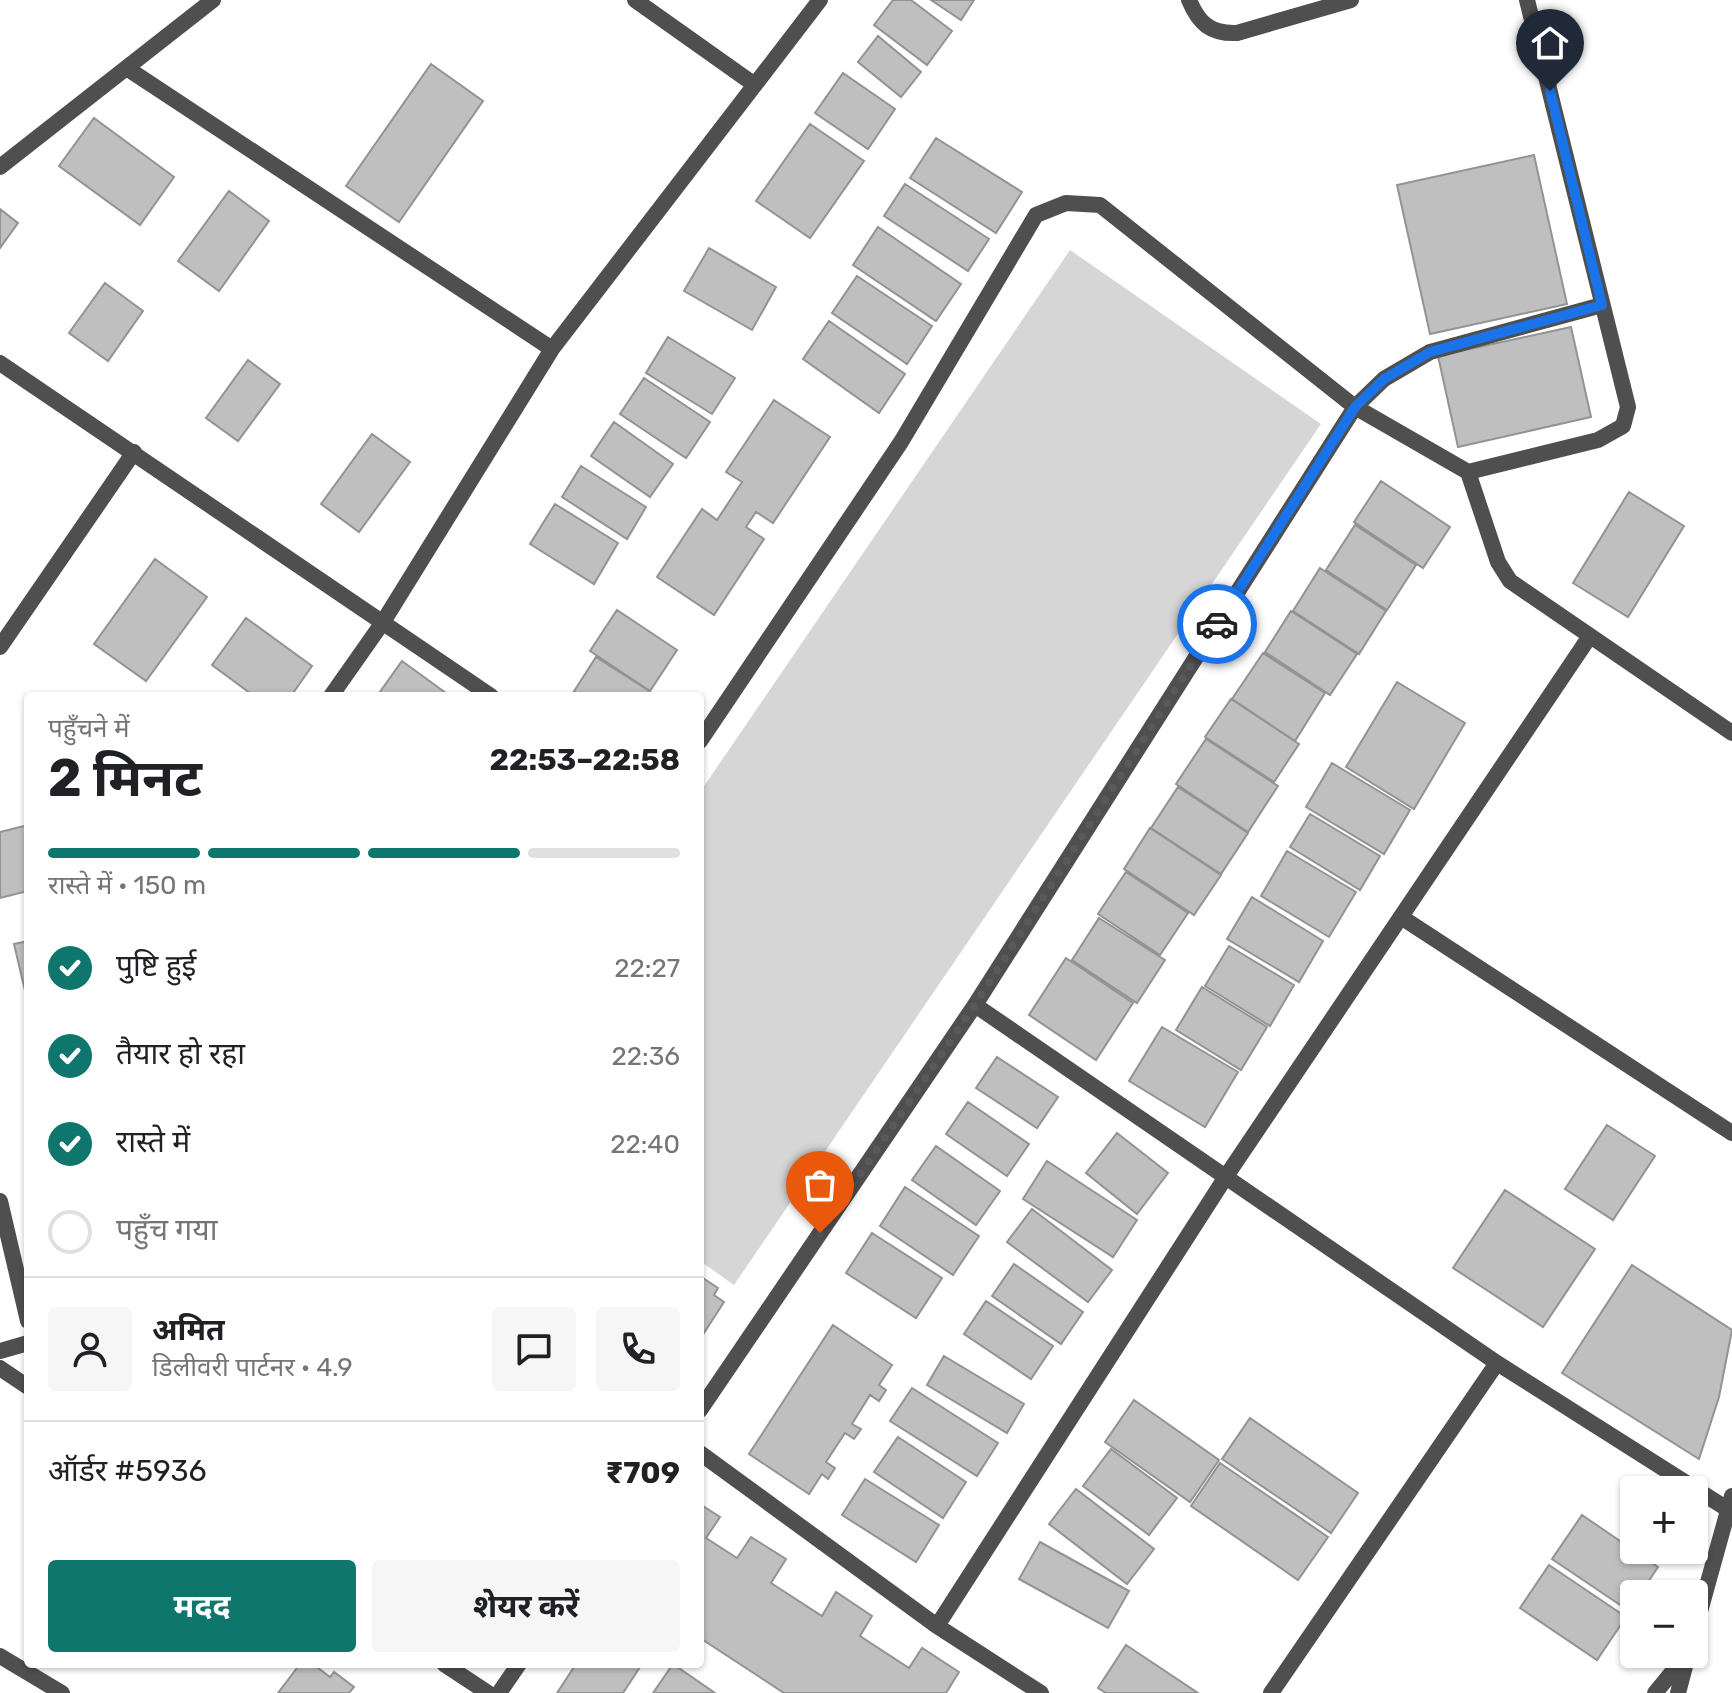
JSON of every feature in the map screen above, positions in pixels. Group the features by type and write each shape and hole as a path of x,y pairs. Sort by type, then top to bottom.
{"street":[{"path":"0,167 213,0"},
{"path":"635,0 755,85"},
{"path":"334,692 383,622 552,349 820,0"},
{"path":"1189,0 1205,26 1219,34 1237,33 1351,0"},
{"path":"1468,472 1598,440 1623,426 1628,407 1527,0"},
{"path":"128,69 552,349"},
{"path":"704,735 901,442 1036,215 1066,203 1100,205 1355,407 1468,472 1498,562 1510,581 1732,733"},
{"path":"704,1404 975,1005 1355,407 1384,379 1430,352 1602,305"},
{"path":"0,363 485,692"},
{"path":"0,647 134,452"},
{"path":"937,1626 1227,1175 1590,636"},
{"path":"1401,917 1732,1133"},
{"path":"975,1005 1497,1363 1731,1507 1708,1585"},
{"path":"0,1201 24,1304"},
{"path":"0,1351 24,1344"},
{"path":"1271,1693 1497,1363"},
{"path":"0,1368 24,1384"},
{"path":"704,1456 937,1626 1041,1693"},
{"path":"0,1656 62,1693"},
{"path":"450,1668 488,1693"},
{"path":"499,1693 516,1668"},
{"path":"1655,1693 1676,1668"},
{"path":"1678,1693 1684,1668"}],"shaded area":[{"path":"1070,250 1321,424 734,1285 704,1264 704,786"}],"building":[{"path":"893,0 911,0 952,31 927,65 874,25"},
{"path":"931,0 974,0 961,20"},
{"path":"878,36 921,72 901,97 858,62"},
{"path":"431,64 483,101 399,222 346,186"},
{"path":"843,73 895,109 868,149 815,113"},
{"path":"94,118 174,177 140,225 59,166"},
{"path":"810,124 864,161 810,238 756,201"},
{"path":"936,138 1022,192 996,233 910,178"},
{"path":"1534,155 1567,304 1430,334 1397,185"},
{"path":"905,184 989,239 968,271 884,216"},
{"path":"229,191 269,221 219,291 178,261"},
{"path":"0,209 18,223 0,248"},
{"path":"878,227 961,284 936,321 853,265"},
{"path":"709,248 776,287 752,330 684,291"},
{"path":"857,276 932,326 907,364 832,313"},
{"path":"105,283 143,311 108,361 69,333"},
{"path":"829,321 905,374 879,413 803,359"},
{"path":"1571,327 1591,417 1458,447 1438,356"},
{"path":"668,337 735,378 712,414 646,373"},
{"path":"248,360 280,384 238,441 206,418"},
{"path":"644,378 710,422 686,458 620,414"},
{"path":"774,400 830,437 773,523 756,512 746,527 764,539 714,615 657,577 702,509 717,520 742,482 726,472"},
{"path":"614,422 673,464 650,497 591,456"},
{"path":"372,434 410,462 359,532 321,504"},
{"path":"581,466 646,507 627,539 562,497"},
{"path":"1381,481 1450,527 1423,568 1354,522"},
{"path":"1629,492 1684,526 1628,617 1573,583"},
{"path":"555,504 618,543 594,584 530,544"},
{"path":"1355,525 1416,565 1387,610 1326,570"},
{"path":"155,559 207,597 146,681 94,644"},
{"path":"1320,568 1386,611 1359,654 1293,611"},
{"path":"617,610 677,650 650,691 590,651"},
{"path":"1291,611 1357,654 1330,695 1265,652"},
{"path":"246,618 312,666 294,692 249,692 212,665"},
{"path":"1263,653 1325,693 1295,741 1232,699"},
{"path":"596,657 651,692 574,692"},
{"path":"402,661 445,692 380,692"},
{"path":"1397,682 1465,723 1414,809 1346,767"},
{"path":"1231,699 1299,744 1274,782 1205,737"},
{"path":"1206,739 1278,786 1248,832 1176,784"},
{"path":"1332,763 1410,810 1384,854 1306,807"},
{"path":"1178,787 1248,833 1221,874 1151,828"},
{"path":"1310,814 1380,856 1360,890 1290,847"},
{"path":"24,826 24,892 0,898 0,832"},
{"path":"1150,828 1221,875 1194,915 1124,869"},
{"path":"1287,851 1356,892 1329,937 1261,896"},
{"path":"1126,872 1188,913 1160,955 1098,914"},
{"path":"1252,897 1323,941 1299,982 1227,939"},
{"path":"1099,918 1165,960 1137,1003 1072,960"},
{"path":"24,942 24,986 14,944"},
{"path":"1229,946 1294,985 1270,1026 1205,986"},
{"path":"1066,958 1133,1003 1096,1060 1029,1015"},
{"path":"1202,987 1267,1027 1241,1070 1176,1030"},
{"path":"1162,1027 1238,1072 1205,1127 1129,1081"},
{"path":"997,1057 1058,1097 1037,1128 976,1088"},
{"path":"968,1102 1029,1144 1007,1176 946,1134"},
{"path":"1607,1125 1655,1156 1613,1220 1565,1189"},
{"path":"1117,1133 1168,1173 1137,1214 1086,1173"},
{"path":"936,1146 1000,1191 976,1225 912,1180"},
{"path":"1047,1161 1137,1220 1113,1257 1023,1199"},
{"path":"905,1187 979,1236 953,1275 880,1226"},
{"path":"1505,1190 1595,1249 1543,1327 1453,1268"},
{"path":"1032,1209 1112,1270 1088,1302 1007,1242"},
{"path":"872,1233 942,1278 916,1318 846,1273"},
{"path":"1014,1264 1083,1312 1061,1344 992,1296"},
{"path":"1632,1265 1732,1330 1719,1397 1699,1459 1562,1373"},
{"path":"704,1279 718,1288 714,1295 724,1302 704,1333"},
{"path":"986,1301 1053,1346 1031,1379 964,1334"},
{"path":"833,1325 892,1365 879,1385 886,1390 879,1401 870,1395 852,1424 861,1429 854,1439 845,1433 826,1462 835,1468 828,1479 822,1474 809,1494 749,1454"},
{"path":"944,1356 1024,1404 1007,1433 927,1385"},
{"path":"912,1388 998,1443 977,1476 890,1421"},
{"path":"1134,1400 1219,1460 1190,1502 1105,1442"},
{"path":"1250,1418 1358,1493 1331,1533 1222,1459"},
{"path":"898,1437 966,1482 943,1518 874,1472"},
{"path":"1111,1449 1177,1498 1149,1535 1083,1486"},
{"path":"1220,1463 1328,1537 1298,1580 1191,1506"},
{"path":"865,1479 939,1525 916,1562 842,1515"},
{"path":"1076,1489 1154,1549 1127,1584 1049,1524"},
{"path":"704,1507 720,1517 706,1538 737,1558 751,1537 786,1559 771,1583 822,1616 836,1592 872,1616 860,1636 909,1668 922,1648 959,1672 946,1693 784,1693 704,1641"},
{"path":"1582,1515 1620,1541 1620,1564 1654,1564 1658,1567 1649,1580 1620,1580 1620,1605 1552,1559"},
{"path":"1040,1542 1129,1591 1108,1628 1019,1579"},
{"path":"1549,1565 1620,1613 1620,1626 1597,1660 1520,1608"},
{"path":"1126,1645 1198,1693 1106,1693 1098,1688"},
{"path":"297,1668 318,1668 330,1677 334,1672 354,1687 349,1693 278,1693"},
{"path":"573,1668 639,1668 623,1693 557,1693"},
{"path":"670,1668 679,1668 715,1693 653,1693"}],"way so far":[{"path":"820,1233 975,1005 1217,624"}],"route":[{"path":"1217,624 1355,407 1384,379 1430,352 1602,305 1550,91"}]}
